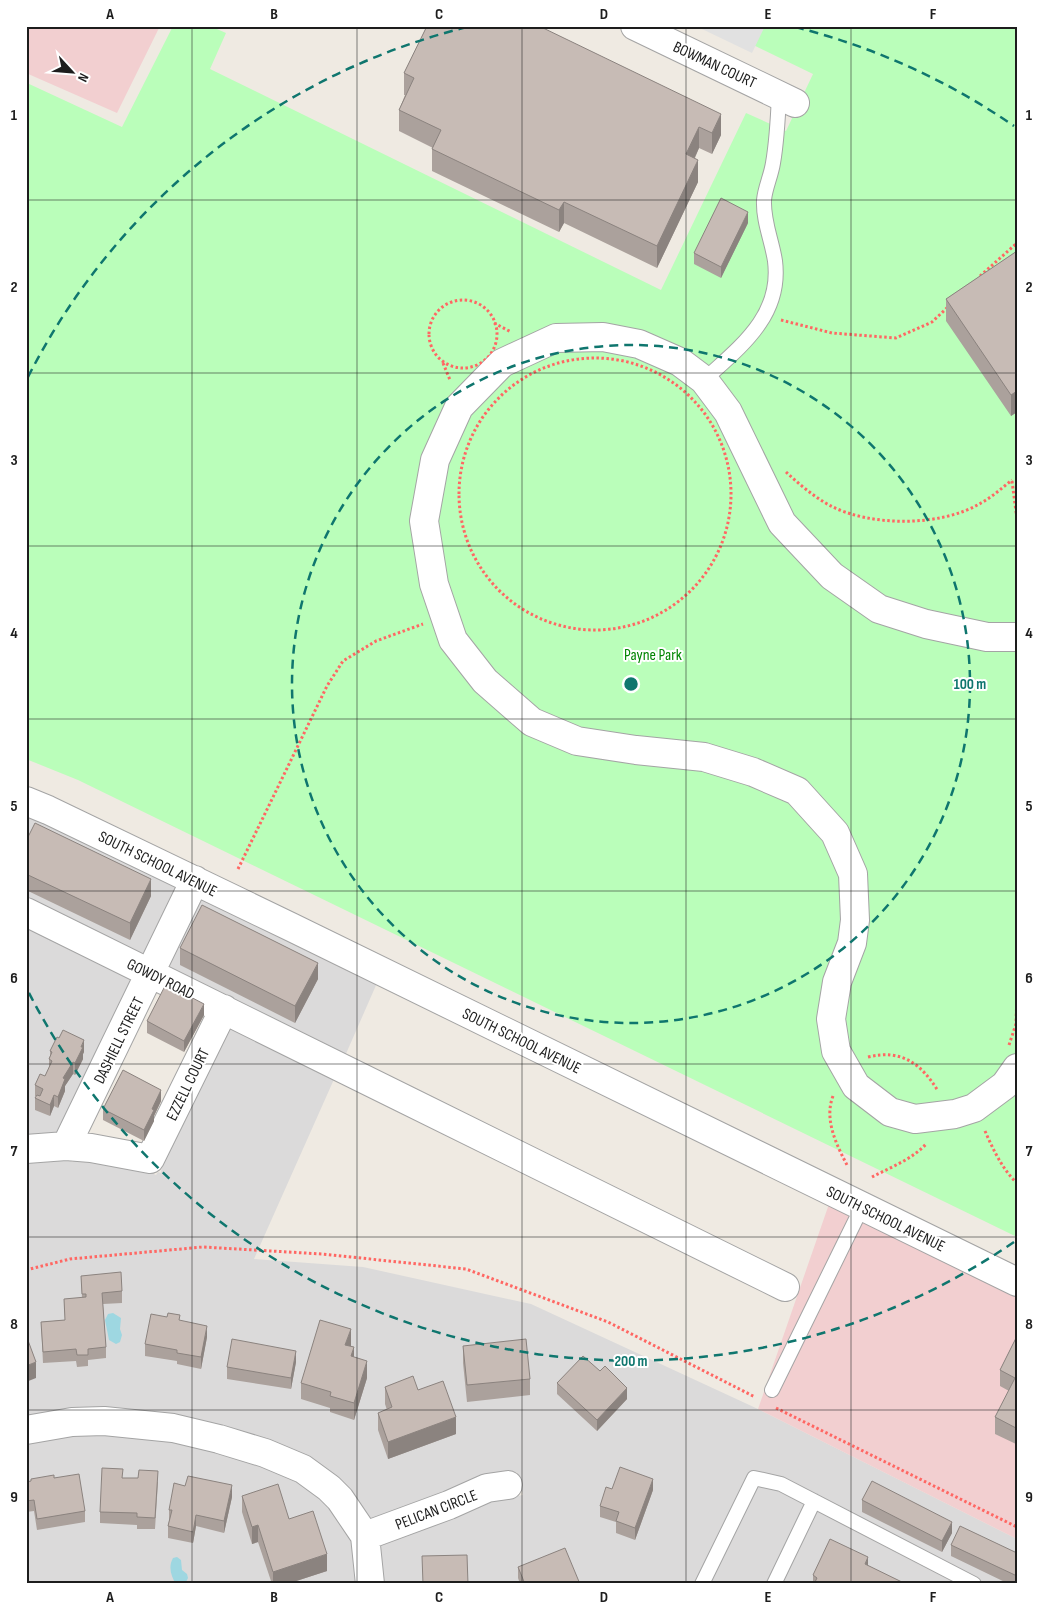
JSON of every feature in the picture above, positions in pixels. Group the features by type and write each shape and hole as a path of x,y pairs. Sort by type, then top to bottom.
{"street":[{"name":"BOWMAN COURT","path":"635,26 787,99"},
{"path":"1017,637 987,638 926,624 879,609 832,576 782,523 728,412 704,380 680,362 639,344 603,337 556,338 502,363 459,407 435,460 424,521 434,584 453,640 485,681 532,722 577,741 636,750 704,757 753,772 797,792 835,833 853,874 855,920 852,943 837,982 831,1019 836,1051 856,1086 890,1112 915,1119 955,1114 974,1108 1005,1085 1017,1068"},
{"name":"SOUTH SCHOOL AVENUE","path":"26,801 195,880 1017,1282"},
{"name":"DASHIELL STREET","path":"66,1146 195,880"},
{"name":"GOWDY ROAD","path":"26,912 296,1044 595,1195 785,1287"},
{"name":"EZZELL COURT","path":"66,1146 91,1148 150,1159 224,1009"},
{"path":"26,1149 66,1146"},
{"path":"26,1430 72,1422 104,1421 172,1428 219,1439 265,1453 303,1469 329,1488 340,1499 366,1536 370,1584"},
{"name":"PELICAN CIRCLE","path":"366,1536 449,1505 487,1488 508,1485"}],"lane":[{"path":"704,380 740,347 765,316 772,297 776,263 764,208 764,198 772,171 787,99"},
{"path":"772,1390 862,1207"},
{"path":"702,1584 754,1478 781,1484 974,1584"},
{"path":"774,1584 814,1501"}],"path":[{"path":"979,278 1017,243"},
{"path":"471,371 490,355 496,342 497,329 492,316 483,307 471,301 457,300 445,305 435,314 429,326 429,340 433,352 442,362 454,368 475,366"},
{"path":"765,316 832,333 896,338 932,322 952,303"},
{"path":"559,360 613,360 660,374 684,390 702,410 716,432 727,456 733,510 716,561 680,602 633,627 579,631 528,614 487,579 463,531 459,477 476,426 511,385 559,360"},
{"path":"524,372 531,368"},
{"path":"483,408 489,401"},
{"path":"781,467 803,488 829,505 851,514 878,519 910,521 928,520 953,514 980,504 1012,480 1017,519"},
{"path":"238,869 326,686 344,661 376,641 428,622"},
{"path":"864,1058 889,1054 907,1058 923,1071 939,1093"},
{"path":"833,1095 830,1104 831,1126 837,1145 847,1165"},
{"path":"974,1108 993,1150 1011,1178 1017,1183"},
{"path":"872,1177 907,1159 923,1148 931,1138"},
{"path":"26,1270 70,1259 203,1247 322,1254 466,1269 608,1322 762,1400"},
{"path":"770,1404 1017,1527"}],"shaded area":[{"path":"26,26 160,26 117,113 26,73"},
{"path":"703,26 765,26 752,53 702,29"},
{"path":"26,814 177,887 144,956 26,900"},
{"path":"201,898 377,983 345,1056 167,967"},
{"path":"26,925 134,977 57,1134 26,1137"},
{"path":"231,1025 335,1077 254,1259 363,1267 531,1304 758,1409 1017,1539 1017,1584 383,1584 379,1544 492,1500 523,1495 517,1472 481,1478 370,1521 307,1458 26,1418 26,1161 64,1158 73,1162 74,1159 147,1171 156,1175 158,1172 161,1173 162,1163"},
{"path":"829,1204 1017,1295 1017,1539 758,1409"},
{"path":"105,1433 171,1440 261,1464 297,1479 321,1496 353,1539 357,1584 26,1584 26,1443 48,1438"}],"green space":[{"name":"Payne Park","path":"173,26 210,26 226,33 210,69 661,290 746,113 786,131 813,74 714,26 1017,26 1017,1237 78,780 26,759 26,84 122,127"}],"water":[{"path":"113,1313 121,1318 120,1329 122,1335 120,1342 116,1344 109,1340 105,1320 108,1314"},
{"path":"177,1557 181,1560 182,1570 187,1574 188,1578 185,1584 176,1584 172,1575 171,1561"}],"building":[{"path":"427,26 539,26 721,114 712,133 699,127 686,154 698,160 657,246 564,202 559,210 432,149 441,130 399,110 414,78 404,73"},
{"path":"721,198 748,212 721,267 694,253"},
{"path":"1017,251 1017,391 1011,395 946,299"},
{"path":"35,823 151,879 130,923 26,874 26,841"},
{"path":"202,905 318,963 295,1006 180,948"},
{"path":"166,984 204,1004 184,1041 147,1021"},
{"path":"63,1030 84,1040 81,1047 83,1047 75,1063 73,1062 63,1078 65,1079 58,1097 54,1095 50,1105 35,1098 37,1095 40,1096 43,1089 35,1085 40,1074 45,1076 52,1061 49,1059 52,1052 50,1051"},
{"path":"123,1070 161,1090 144,1130 103,1109"},
{"path":"121,1272 122,1291 102,1293 106,1347 88,1349 88,1355 77,1355 76,1349 43,1352 41,1322 65,1320 64,1299 86,1297 86,1294 82,1294 81,1276"},
{"path":"168,1313 180,1315 179,1320 207,1326 201,1357 177,1353 177,1350 145,1344 151,1314 167,1317"},
{"path":"320,1320 351,1329 345,1345 354,1347 351,1356 367,1361 354,1403 330,1396 331,1392 301,1383"},
{"path":"26,1335 36,1362 26,1366"},
{"path":"1017,1336 1016,1428 995,1417 1015,1378 1000,1370"},
{"path":"232,1339 296,1351 291,1378 227,1367"},
{"path":"526,1339 530,1379 467,1385 463,1346"},
{"path":"583,1356 600,1371 605,1366 627,1388 597,1420 557,1383"},
{"path":"413,1376 418,1390 443,1381 456,1417 388,1442 378,1413 392,1407 385,1387"},
{"path":"620,1467 653,1479 635,1528 616,1521 619,1512 600,1506 606,1487 612,1489"},
{"path":"102,1468 123,1469 122,1478 138,1478 139,1470 158,1471 155,1518 137,1517 137,1513 100,1512"},
{"path":"79,1474 85,1511 37,1519 34,1500 26,1501 26,1482 31,1481 31,1479 54,1475 54,1478"},
{"path":"188,1476 232,1485 224,1521 196,1515 193,1532 168,1526 172,1510 169,1510 174,1483 185,1486"},
{"path":"872,1481 952,1522 942,1541 862,1500"},
{"path":"278,1484 289,1519 313,1511 327,1554 273,1572 258,1525 252,1527 242,1496"},
{"path":"960,1526 1017,1553 1017,1576 951,1545"},
{"path":"830,1539 868,1557 865,1564 906,1584 814,1584 817,1578 813,1575"},
{"path":"565,1548 580,1584 525,1584 518,1567"},
{"path":"467,1555 468,1584 423,1584 422,1556"}]}
